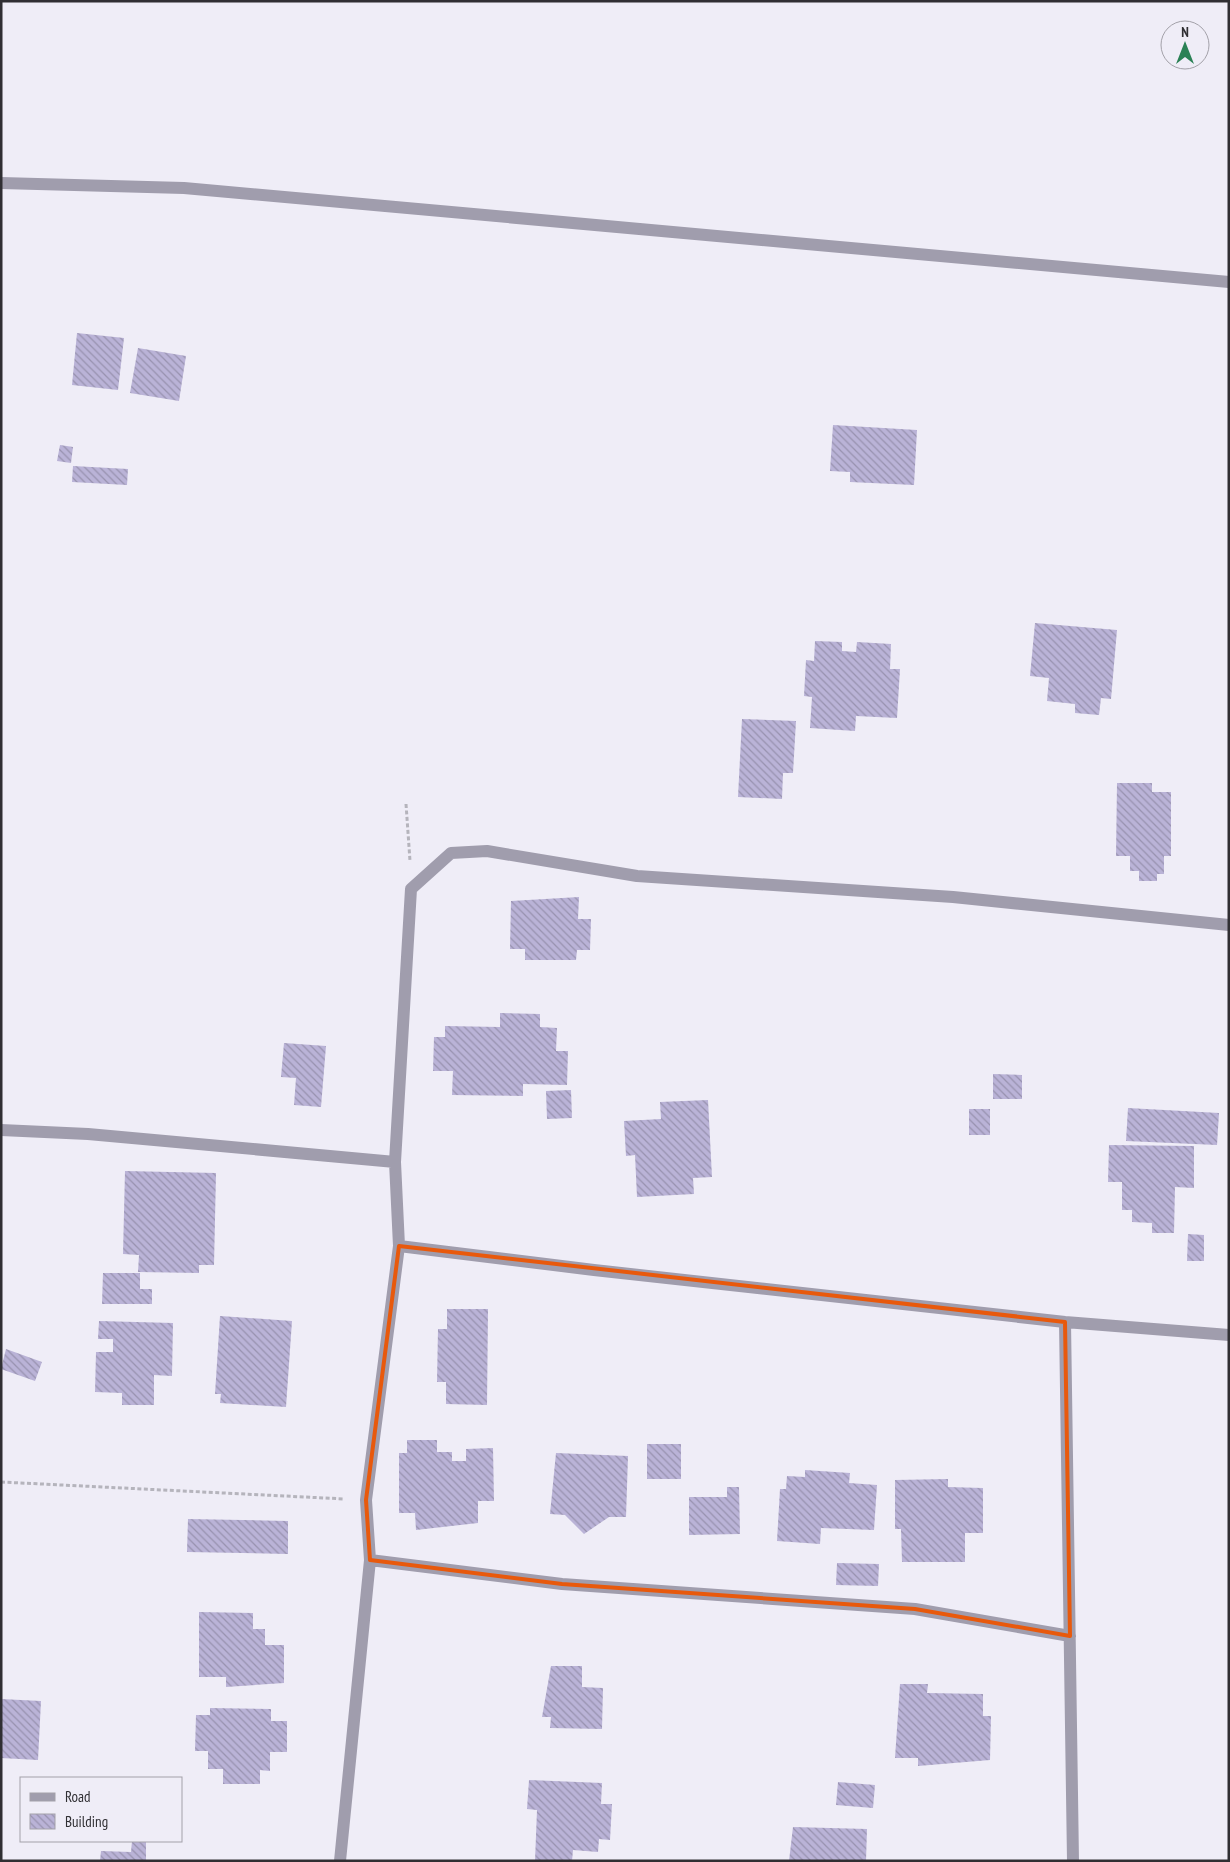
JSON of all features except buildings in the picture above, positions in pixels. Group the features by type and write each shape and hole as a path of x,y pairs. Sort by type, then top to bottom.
{"street":[{"path":"1,184 184,188 1229,282"},
{"path":"340,1861 370,1560 366,1500 399,1246 395,1162 411,889 451,853 487,851 637,876 953,897 1229,925"},
{"path":"1,1130 88,1134 395,1162"},
{"path":"399,1246 1065,1322 1229,1335"},
{"path":"1065,1322 1073,1861"},
{"path":"370,1560 562,1584 915,1609 1070,1636"}],"path":[{"path":"406,804 411,889"},
{"path":"1,1482 366,1500"}],"highlighted area":[{"path":"399,1246 1065,1322 1070,1636 915,1609 562,1584 370,1560 366,1500"}]}
